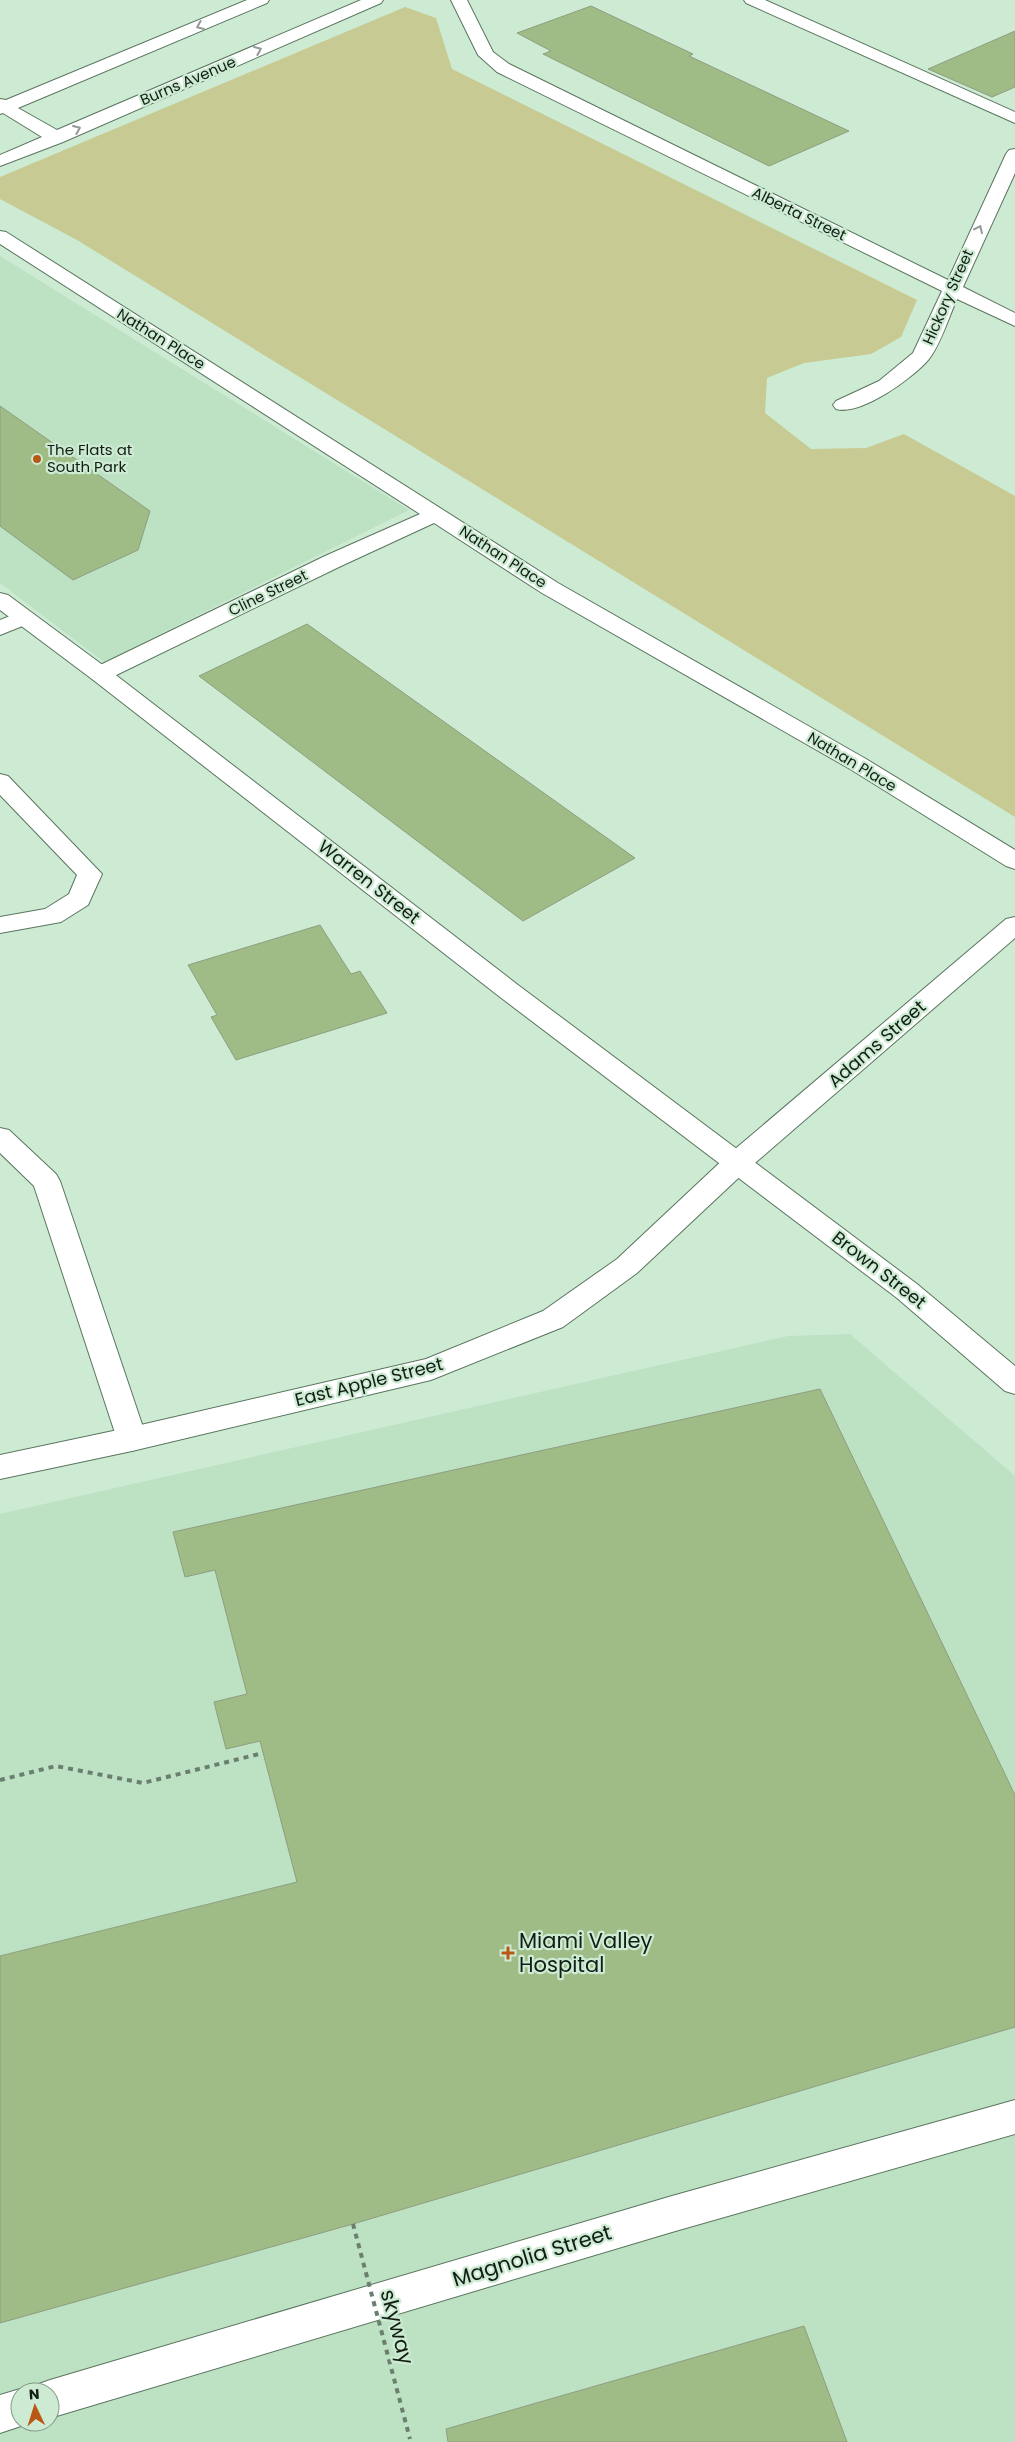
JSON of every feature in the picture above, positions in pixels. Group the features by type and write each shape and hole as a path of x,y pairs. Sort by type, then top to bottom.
{"street":[{"path":"2,107 261,0"},
{"name":"Burns Avenue","path":"0,161 375,0"},
{"name":"Alberta Street","path":"458,0 486,55 502,68 1015,320"},
{"path":"752,0 1015,118"},
{"path":"2,107 57,138"},
{"name":"Hickory Street","path":"843,405 874,394 904,374 922,355 1015,154"},
{"name":"Nathan Place","path":"0,236 550,588 858,764 1015,861"},
{"name":"Cline Street","path":"100,674 334,560 436,514"},
{"name":"Warren Street","path":"0,600 100,674 509,991 738,1162"},
{"path":"0,628 22,618"},
{"path":"0,781 90,874 79,899 52,916 0,924"},
{"name":"Adams Street","path":"738,1162 1015,925"},
{"path":"0,1136 46,1181 132,1439"},
{"name":"Brown Street","path":"738,1162 907,1291 1015,1383"},
{"name":"East Apple Street","path":"0,1467 132,1439 431,1369 553,1319 627,1266 738,1162"},
{"name":"Magnolia Street","path":"60,2396 672,2214 1015,2116"}],"path":[{"path":"0,1780 56,1766 143,1783 263,1753"},
{"name":"skyway","path":"353,2224 410,2440"}],"shaded area":[{"path":"405,7 436,18 452,69 917,300 901,337 871,354 804,363 767,378 765,413 811,449 866,448 904,434 1015,496 1015,817 77,240 0,199 0,177"},
{"path":"0,256 409,510 104,662 0,583"},
{"name":"Miami Valley Hospital","path":"850,1334 1015,1476 1015,2442 0,2442 0,1514 788,1336"}],"building":[{"path":"591,6 693,54 689,56 849,131 769,166 543,54 551,51 517,33"},
{"path":"1015,31 1015,87 992,97 928,69"},
{"name":"The Flats at South Park","path":"0,406 150,511 138,550 73,580 0,526"},
{"path":"307,624 635,858 523,921 199,676"},
{"path":"320,925 351,974 360,971 387,1013 236,1060 211,1017 217,1015 188,965"},
{"path":"820,1389 1015,1795 1015,2027 353,2224 0,2323 0,1956 297,1882 260,1741 226,1749 214,1702 247,1694 215,1570 185,1577 173,1532"},
{"path":"804,2326 847,2442 448,2442 446,2429"}],"place":[{"name":"The Flats at South Park","path":"37,459"},
{"name":"Miami Valley Hospital","path":"508,1953"}]}
